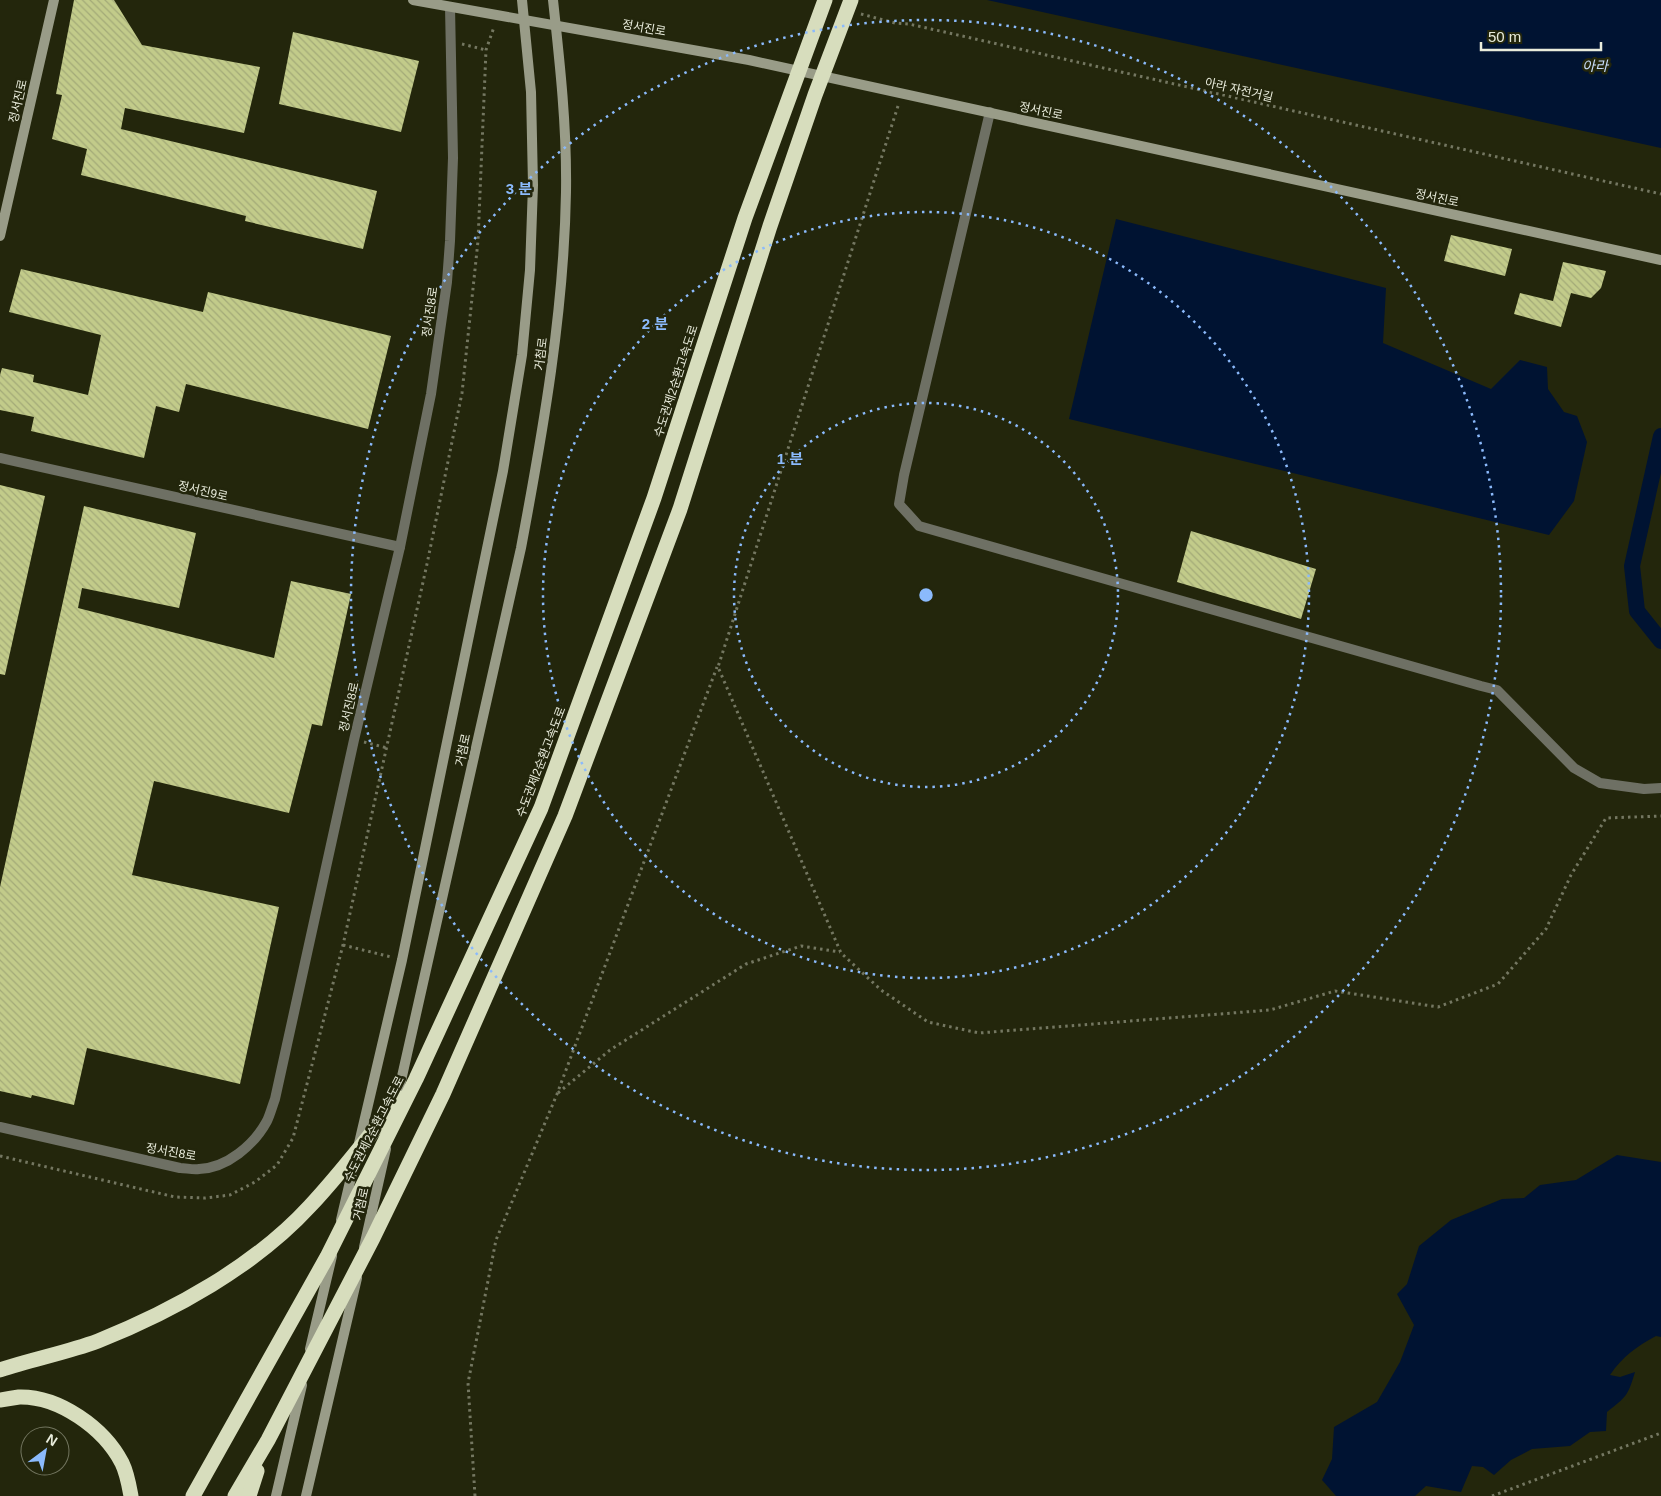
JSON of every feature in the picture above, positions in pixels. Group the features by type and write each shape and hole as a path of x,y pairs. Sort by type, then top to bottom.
{"highway":[{"name":"수도권제2순환고속도로","path":"193,1496 327,1257 416,1080 541,808 654,498 745,218 826,0"},
{"path":"235,1496 268,1440 373,1238 443,1094 565,816 680,509 770,226 815,95 852,0"},
{"path":"0,1370 97,1341 167,1310 221,1278 263,1249 310,1206 416,1080"},
{"path":"0,1400 20,1397 42,1400 76,1415 96,1430 112,1447 122,1463 131,1496"},
{"path":"249,1496 268,1440"}],"street":[{"name":"정서진로","path":"0,236 54,0"},
{"name":"정서진로","path":"413,0 749,60 1661,260"},
{"name":"거첨로","path":"276,1496 402,960 503,471 522,355 530,270 534,185 531,92 522,0"},
{"name":"거첨로","path":"306,1496 473,765 535,476 562,284 566,192 564,93 553,0"},
{"name":"정서진8로","path":"0,1127 180,1168 200,1169 217,1166 230,1160 245,1149 258,1135 267,1121 275,1099 354,740 400,547 431,394 447,282 454,158 449,41 450,7"},
{"path":"990,112 899,504 919,526 1497,690 1574,768 1600,783 1644,790 1661,788"},
{"name":"정서진9로","path":"0,458 400,547"}],"path":[{"name":"아라 자전거길","path":"860,13 896,23 908,24 1661,194"},
{"path":"449,41 486,50"},
{"path":"475,1496 468,1383 496,1240 557,1094 718,667 902,93"},
{"path":"718,667 841,952 881,990 928,1022 979,1032 1270,1010 1335,991 1438,1007 1498,984 1546,929 1571,875 1606,818 1661,816"},
{"path":"354,740 387,748"},
{"path":"343,945 402,960"},
{"path":"557,1094 610,1050 746,964 801,946 841,952"},
{"path":"1492,1496 1661,1433"}],"water":[{"name":"아라","path":"987,0 1661,0 1661,148"},
{"path":"1116,219 1386,288 1383,343 1491,389 1520,360 1547,367 1548,389 1564,412 1577,416 1587,442 1574,501 1549,535 1069,419"},
{"path":"1617,1155 1661,1162 1661,1337 1656,1336 1636,1348 1620,1362 1610,1375 1620,1377 1635,1372 1626,1395 1607,1412 1606,1431 1590,1432 1570,1446 1532,1449 1511,1460 1494,1475 1483,1467 1472,1466 1461,1492 1426,1486 1415,1496 1336,1496 1322,1480 1332,1459 1334,1427 1377,1402 1400,1362 1414,1325 1397,1294 1407,1284 1419,1246 1451,1220 1502,1199 1524,1198 1540,1185 1576,1180"}],"building":[{"path":"74,0 114,0 142,45 260,67 244,133 125,108 121,129 377,191 363,249 245,221 246,216 81,175 87,149 52,139 62,95 56,94"},
{"path":"293,32 419,61 401,132 279,104"},
{"path":"1451,235 1512,249 1505,276 1444,261"},
{"path":"1563,262 1606,271 1601,288 1591,298 1571,293 1561,327 1514,314 1520,293 1553,301"},
{"path":"21,269 203,312 208,292 391,336 368,429 186,384 179,412 156,406 144,458 31,431 34,417 0,410 0,375 2,368 34,375 33,382 88,395 101,335 9,312"},
{"path":"0,485 45,496 5,675 0,674"},
{"path":"84,506 196,533 179,608 82,588 78,608 274,658 291,581 351,594 322,726 312,724 289,813 154,781 132,875 279,907 240,1084 87,1048 74,1105 32,1095 31,1098 0,1091 0,887"},
{"path":"1191,531 1316,569 1301,619 1177,582"}],"waterway":[{"path":"1661,436 1632,566 1637,611 1661,641"}]}
